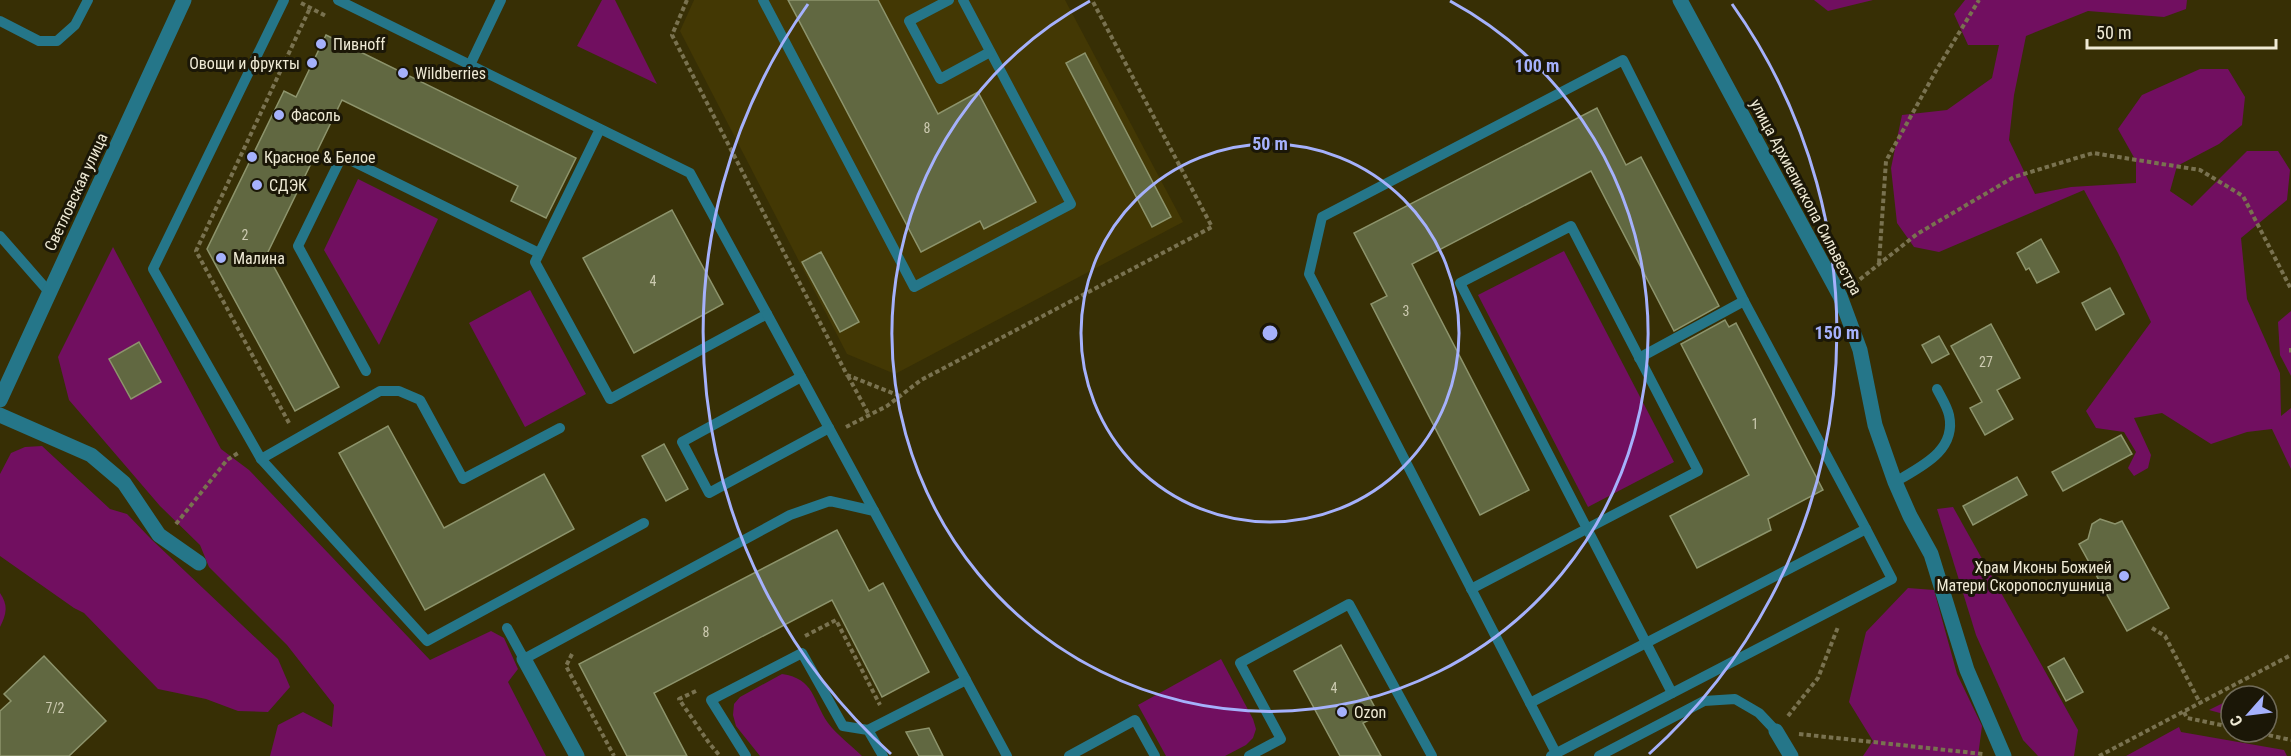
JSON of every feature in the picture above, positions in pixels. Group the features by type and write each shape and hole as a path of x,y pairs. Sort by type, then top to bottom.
{"street":[{"name":"Светловская улица","path":"0,400 184,0"},
{"name":"улица Архиепископа Сильвестра","path":"1680,0 1840,296 1860,350 1875,425 1894,482 1931,554 1997,755"},
{"path":"0,415 92,455 124,483 159,535 199,563"},
{"path":"524,659 577,756"},
{"path":"1776,731 1791,756"}],"lane":[{"path":"0,21 39,41 57,41 75,25 88,0"},
{"path":"284,0 153,269 261,459 427,641 644,523"},
{"path":"338,0 690,173 1007,756"},
{"path":"470,65 501,0"},
{"path":"763,0 914,287 1071,204 963,0"},
{"path":"949,0 909,21 940,79 990,52"},
{"path":"1623,60 1744,301 1866,529 1892,579 1554,754 1530,703 1309,274 1322,217 1623,60"},
{"path":"600,129 535,262 610,399 767,314"},
{"path":"366,371 298,246 342,156 539,253"},
{"path":"1471,589 1587,529 1698,471 1571,226 1460,283 1587,529 1672,693"},
{"path":"0,236 50,292"},
{"path":"1639,358 1744,301"},
{"path":"801,377 682,442 709,493 831,431"},
{"path":"1894,482 1936,457 1948,438 1949,415 1937,389"},
{"path":"261,459 380,391 399,391 420,400 463,478 560,428"},
{"path":"507,628 524,659 790,515 830,501 874,512"},
{"path":"1530,703 1866,529"},
{"path":"1250,756 1281,739 1240,663 1349,604 1432,756"},
{"path":"746,756 711,700 802,653 843,726 868,730 966,680"},
{"path":"1599,756 1704,701 1735,699 1759,713 1776,731"},
{"path":"1069,756 1135,720 1155,756"},
{"path":"868,730 883,756"}],"path":[{"path":"294,0 332,18"},
{"path":"687,0 672,36 868,416"},
{"path":"831,431 868,416 901,396 921,380 1212,227 1092,0"},
{"path":"1879,264 1886,161 1936,69 1979,0"},
{"path":"289,423 196,251 310,8"},
{"path":"1840,296 1917,234 2014,177 2093,153 2200,170 2243,196 2291,289"},
{"path":"2291,348 2291,354"},
{"path":"847,375 901,396"},
{"path":"1776,731 1818,678 1848,602"},
{"path":"804,636 836,620 880,706 890,702"},
{"path":"2152,628 2165,636 2200,703"},
{"path":"572,653 566,666 614,756"},
{"path":"2099,756 2291,656"},
{"path":"700,689 679,699 720,756"},
{"path":"2184,712 2187,718 2219,725"},
{"path":"1776,731 1997,755"}],"shaded area":[{"path":"602,0 615,0 657,84 577,46"},
{"path":"694,0 1065,0 1183,222 895,374 847,354 680,31"},
{"path":"1814,0 1873,0 1828,11"},
{"path":"1965,0 2187,0 2186,9 2164,17 2088,11 2026,36 2014,95 2009,140 2035,194 2071,187 2136,183 2136,161 2118,129 2142,95 2200,69 2228,69 2245,97 2242,125 2219,144 2177,166 2170,191 2192,206 2247,151 2278,151 2290,170 2287,200 2241,238 2247,299 2280,373 2281,416 2291,408 2291,469 2272,429 2247,432 2211,444 2162,413 2134,418 2151,455 2148,468 2134,476 2128,468 2136,452 2124,432 2096,428 2086,411 2151,322 2118,253 2084,190 1939,252 1914,247 1897,223 1891,168 1902,115 1947,110 1992,78 1999,45 1968,45 1954,14"},
{"path":"358,179 438,219 379,345 324,250"},
{"path":"113,247 221,449 249,470 430,660 491,631 504,638 518,669 508,682 546,756 270,756 278,725 303,712 332,727 334,705 287,645 209,567 200,545 160,506 69,400 58,357"},
{"path":"1564,251 1674,462 1588,507 1478,295"},
{"path":"530,290 586,394 525,427 469,323"},
{"path":"2291,311 2291,376 2280,355 2278,322"},
{"path":"42,446 110,509 127,514 278,659 290,687 268,712 238,711 206,699 158,689 84,613 0,556 0,474 11,453 25,447"},
{"path":"1953,507 2078,730 2074,756 2038,756 2023,740 1976,635 1937,509"},
{"path":"1908,588 1934,590 1957,674 1982,726 1978,756 1863,756 1873,741 1849,702 1866,632"},
{"path":"0,593 6,609 0,627"},
{"path":"1221,659 1253,719 1256,729 1253,738 1246,745 1225,756 1166,756 1138,705"},
{"path":"782,674 793,677 807,686 828,723 862,756 760,756 736,726 733,715 734,704 740,697"},
{"path":"2219,705 2219,713 2209,710"},
{"path":"2179,727 2181,732 2219,739 2219,744 2250,744 2284,750 2287,756 2126,756"}],"building":[{"path":"788,0 878,0 938,114 978,92 1036,202 984,229 980,221 921,252"},
{"path":"326,35 576,158 546,218 511,201 518,186 342,100 267,254 339,387 295,411 207,249 284,91 296,97"},
{"path":"1085,53 1171,217 1152,227 1066,63"},
{"path":"1597,108 1626,165 1641,157 1719,306 1674,331 1591,171 1412,264 1529,490 1480,515 1371,304 1387,296 1354,233"},
{"path":"672,210 723,304 634,353 583,258"},
{"path":"2041,239 2059,272 2037,283 2029,268 2026,270 2017,253"},
{"path":"821,252 859,322 840,332 802,262"},
{"path":"2110,288 2124,314 2096,330 2082,303"},
{"path":"1725,320 1729,327 1736,323 1823,490 1768,519 1771,530 1697,568 1670,516 1749,475 1681,344"},
{"path":"1991,324 2020,378 1997,390 2013,419 1985,435 1970,408 1982,402 1951,346"},
{"path":"1939,336 1949,354 1932,363 1922,345"},
{"path":"139,342 161,382 131,399 109,359"},
{"path":"388,426 444,528 544,474 574,529 425,610 339,453"},
{"path":"2121,435 2132,454 2063,491 2052,472"},
{"path":"664,444 688,489 666,501 642,456"},
{"path":"2017,477 2027,495 1973,525 1963,506"},
{"name":"Храм Иконы Божией Матери Скоропослушница","path":"2100,519 2115,524 2122,521 2169,608 2127,631 2079,544 2088,539 2092,524"},
{"path":"837,530 869,591 883,583 929,672 882,697 832,600 654,693 687,756 627,756 579,664"},
{"path":"1341,645 1379,715 1363,723 1381,756 1340,756 1294,671"},
{"path":"44,656 106,721 69,756 0,756 0,711 11,701 4,694"},
{"path":"2064,658 2083,692 2066,701 2048,667"},
{"path":"929,728 943,756 919,756 906,732"}],"place":[{"name":"Пивноff","path":"321,44"},
{"name":"Овощи и фрукты","path":"312,63"},
{"name":"Wildberries","path":"403,73"},
{"name":"Фасоль","path":"279,115"},
{"name":"Красное & Белое","path":"252,157"},
{"name":"СДЭК","path":"257,185"},
{"name":"Малина","path":"221,258"},
{"name":"Храм Иконы Божией Матери Скоропослушница","path":"2124,576"},
{"name":"Ozon","path":"1342,712"}]}
